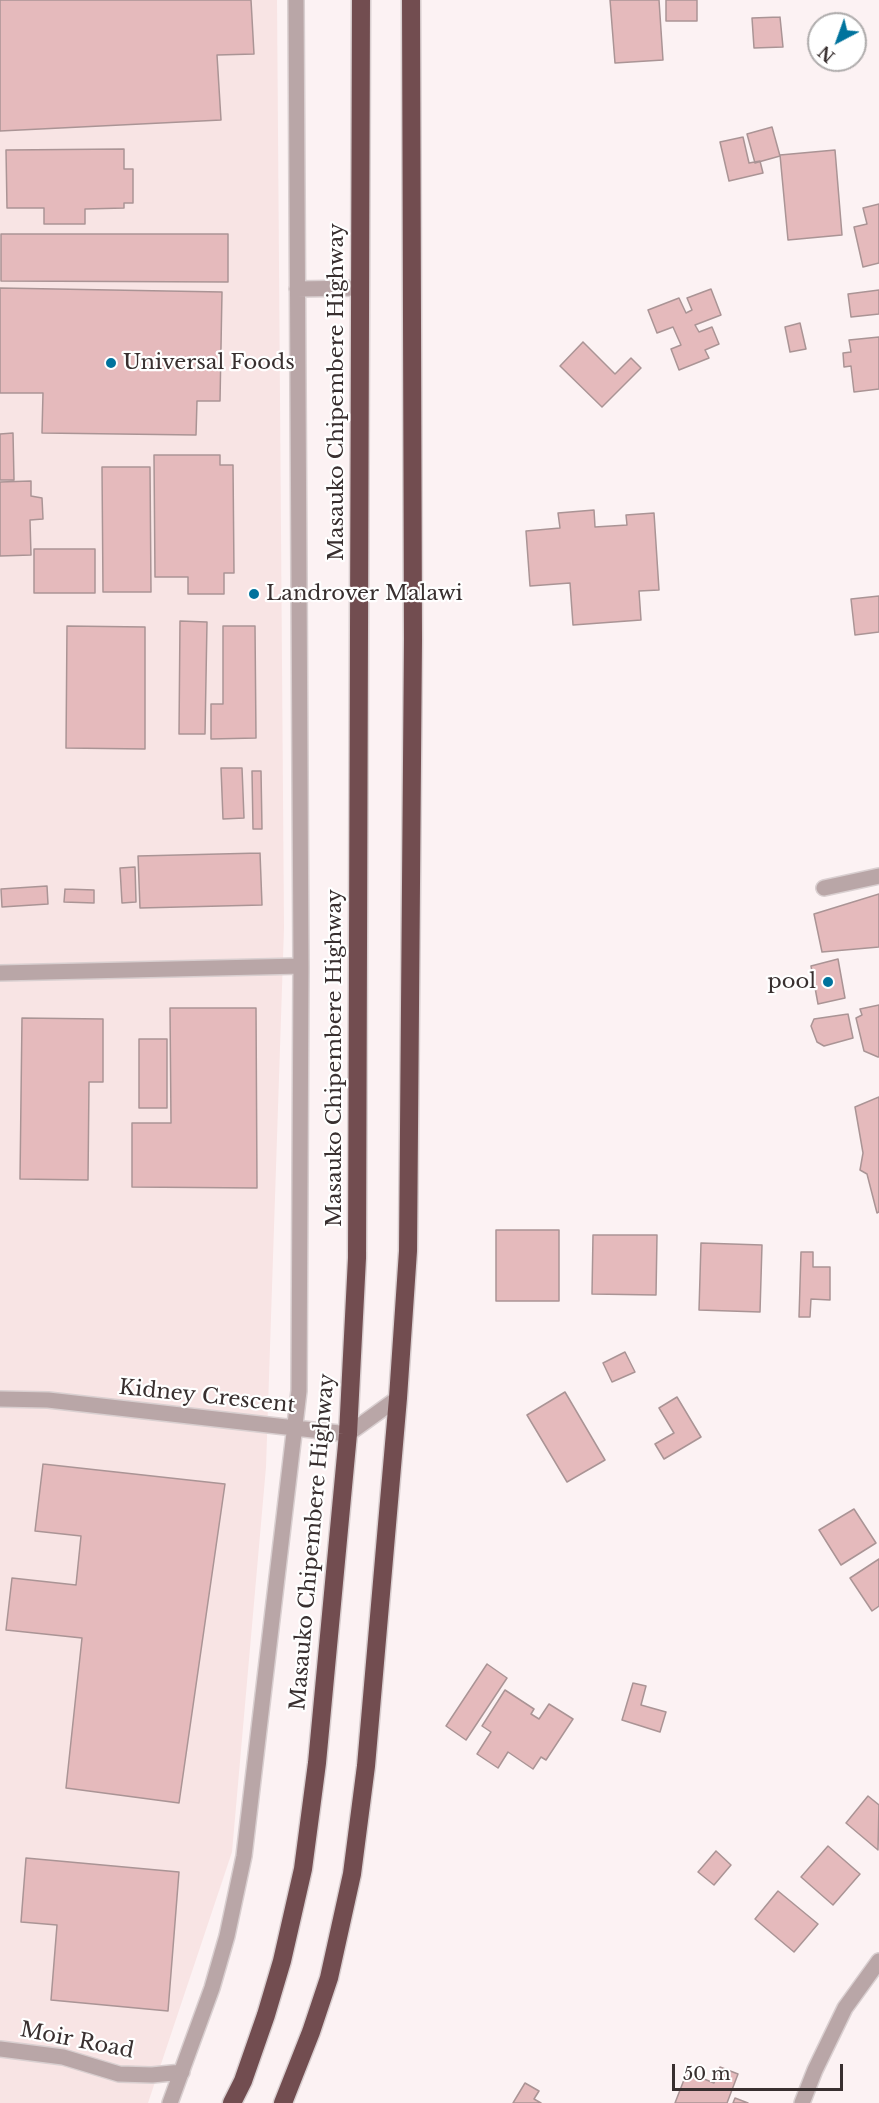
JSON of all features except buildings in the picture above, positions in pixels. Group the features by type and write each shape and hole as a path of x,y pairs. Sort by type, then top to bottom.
{"highway":[{"name":"Masauko Chipembere Highway","path":"232,2103 243,2081 275,1983 303,1869 317,1762 348,1434 357,1258 362,0"},
{"path":"283,2103 329,1978 352,1874 366,1766 398,1398 408,1251 413,639 411,0"}],"street":[{"path":"170,2103 212,1988 227,1936 244,1856 299,1391 301,966 296,0"},
{"path":"297,289 360,288"},
{"path":"824,888 879,876"},
{"path":"0,973 301,966"},
{"path":"348,1434 398,1398"},
{"name":"Kidney Crescent","path":"0,1399 48,1400 348,1434"},
{"path":"802,2103 845,2008 879,1961"},
{"name":"Moir Road","path":"0,2049 63,2057 119,2074 152,2075 182,2072"}],"shaded area":[{"path":"0,0 277,0 284,928 266,1467 232,1852 148,2103 0,2103"}],"place":[{"name":"Universal Foods","path":"111,363"},
{"name":"Landrover Malawi","path":"254,594"},
{"name":"pool","path":"828,982"}]}
